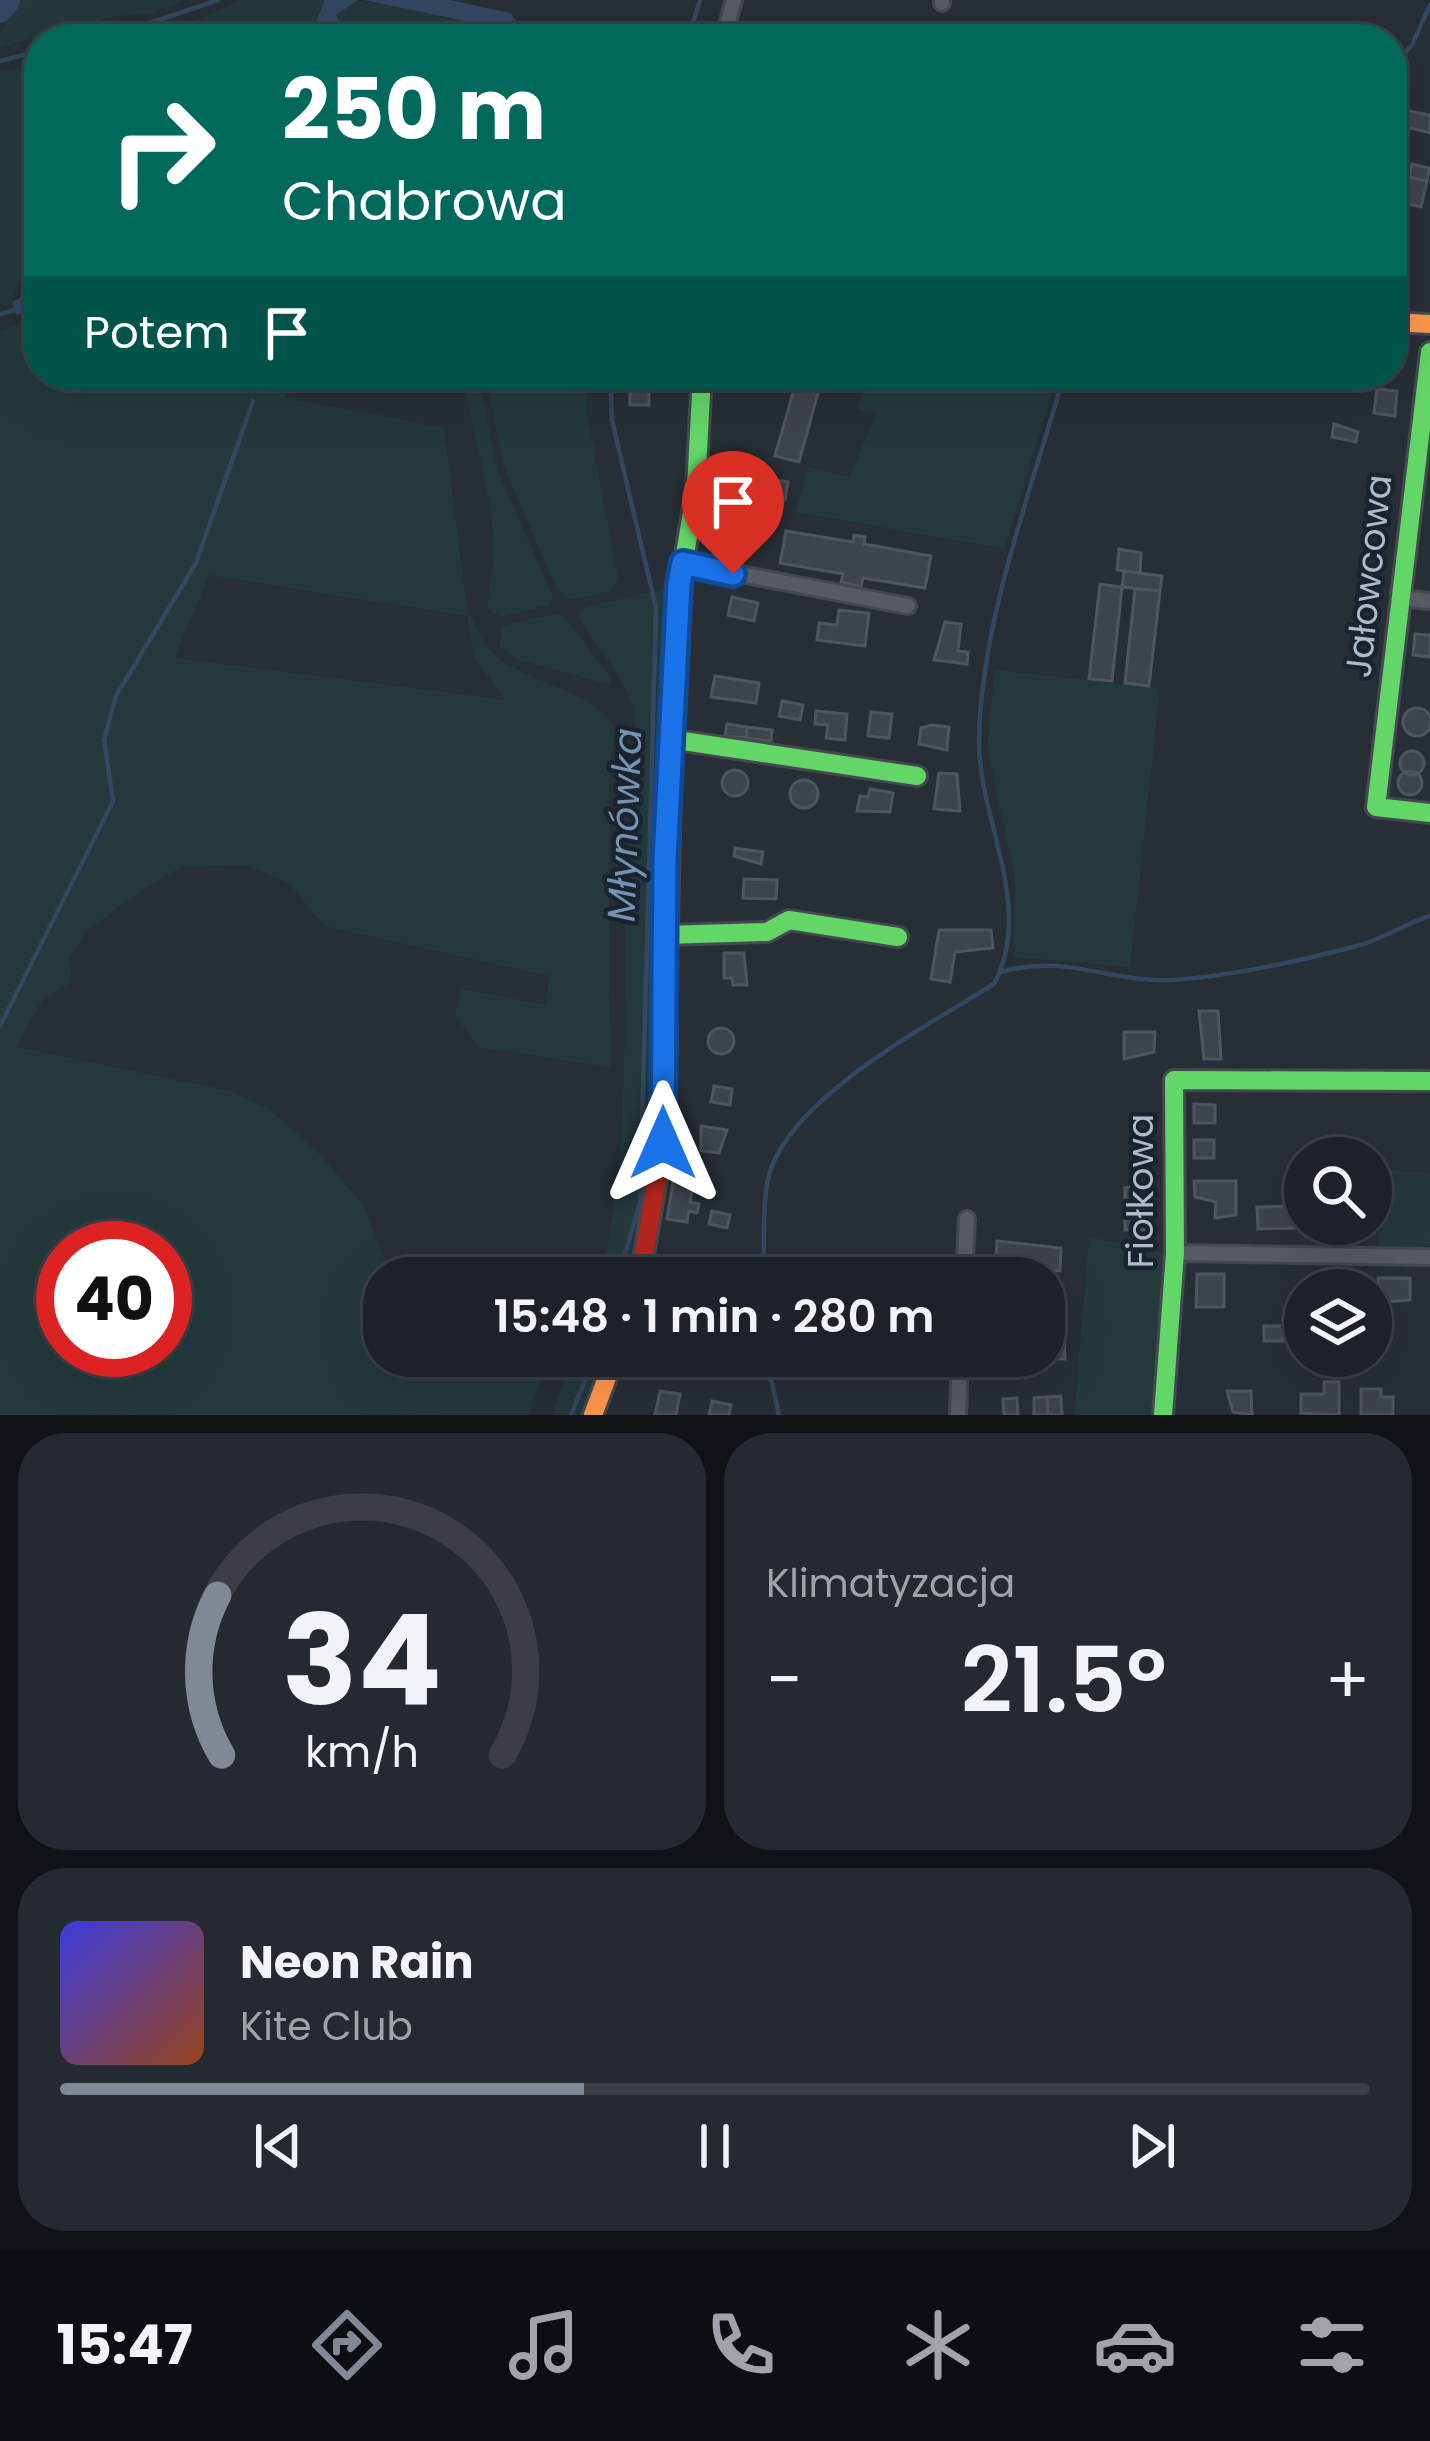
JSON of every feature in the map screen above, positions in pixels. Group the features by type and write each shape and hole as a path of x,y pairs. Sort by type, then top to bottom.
{"street":[{"name":"Jałowcowa","path":"1430,352 1376,808 1430,813"},
{"path":"644,1257 663,1143 670,739 683,563 695,501 701,390"},
{"path":"683,563 908,606"},
{"path":"1399,598 1430,601"},
{"path":"670,739 916,776"},
{"path":"664,935 767,932 789,920 898,937"},
{"name":"Fiołkowa","path":"1163,1415 1175,1253 1174,1080 1430,1081"},
{"path":"965,1257 967,1219"},
{"path":"1175,1253 1429,1257"},
{"path":"593,1415 607,1377"},
{"path":"958,1415 959,1377"}],"green space":[{"path":"21,0 186,0 152,13 84,24 24,24 24,40 0,47 0,33"},
{"path":"240,0 325,0 313,24 187,24"},
{"path":"351,0 493,19 500,24 341,24 336,15"},
{"path":"24,66 24,269 11,304 0,308 0,72"},
{"path":"24,322 24,390 286,390 286,398 444,428 468,615 498,657 580,697 615,727 609,775 610,1067 479,1047 455,1016 462,989 545,1005 550,976 324,926 289,883 245,865 181,867 86,931 70,959 71,982 42,1001 16,1047 231,1091 271,1110 323,1157 365,1208 384,1257 363,1257 363,1377 542,1377 529,1415 0,1415 0,331","holes":["209,575 467,616 475,659 506,700 175,658"]},
{"path":"465,390 481,390 498,471 553,597 550,605 501,617 487,608 494,551 490,505"},
{"path":"488,390 586,390 618,577 611,591 570,600 556,588 504,466"},
{"path":"863,390 1053,390 1005,549 796,512 808,467 849,477 877,414 857,409"},
{"path":"663,589 671,595 660,810 654,1168 635,1257 604,1257 621,1135 626,894 636,731 629,696 578,615 587,607"},
{"path":"554,614 565,617 610,677 610,685 517,659 499,647 502,626"},
{"path":"995,670 1160,688 1130,967 1014,957 1015,879 987,745"},
{"path":"1392,1171 1430,1173 1430,1246 1379,1246 1392,1245"},
{"path":"1089,1237 1166,1253 1153,1415 1074,1415"},
{"path":"566,1377 597,1377 582,1415 551,1415"}],"water":[{"path":"325,0 358,0 336,15 341,24 315,24"},
{"path":"364,0 449,0 511,13 518,24 471,22"},
{"path":"24,285 24,313 16,315 12,302 20,298"}],"building":[{"path":"1409,111 1430,115 1430,133 1407,127"},
{"path":"1412,164 1429,168 1427,181 1409,177"},
{"path":"1409,177 1427,181 1421,207 1407,204"},
{"path":"630,390 649,390 649,405 630,405"},
{"path":"794,390 819,390 799,462 775,456"},
{"path":"1377,390 1397,391 1395,416 1374,413"},
{"path":"1334,424 1358,432 1356,442 1332,437"},
{"path":"737,473 788,482 785,500 734,491"},
{"path":"786,531 853,542 854,535 865,537 864,544 931,556 925,588 863,578 861,586 841,582 843,574 780,563"},
{"path":"1119,549 1141,553 1140,573 1117,570"},
{"path":"1124,571 1162,576 1160,591 1122,587"},
{"path":"1100,584 1122,587 1112,681 1089,679"},
{"path":"1135,589 1160,591 1149,686 1125,683"},
{"path":"732,597 758,603 754,621 728,615"},
{"path":"839,610 869,613 865,646 817,640 819,623 837,625"},
{"path":"945,622 961,624 958,651 968,652 967,664 934,660"},
{"path":"1415,634 1430,635 1430,657 1413,655"},
{"path":"715,676 759,683 756,703 711,697"},
{"path":"782,701 803,705 800,720 779,716"},
{"path":"1417,708 1427,712 1431,722 1427,732 1417,736 1407,732 1403,722 1407,712"},
{"path":"816,711 847,714 845,740 826,738 828,725 815,724"},
{"path":"871,712 892,714 889,738 868,736"},
{"path":"727,724 747,727 746,738 725,736"},
{"path":"747,727 772,730 771,741 746,738"},
{"path":"949,727 947,750 919,744 921,728"},
{"path":"1412,751 1421,754 1421,772 1412,775 1403,772 1400,763 1403,754"},
{"path":"735,770 748,783 735,796 722,783"},
{"path":"1410,771 1419,774 1419,792 1410,795 1401,792 1398,783 1401,774"},
{"path":"939,773 957,774 960,811 934,809"},
{"path":"804,780 814,784 818,794 814,804 804,808 794,804 790,794 794,784"},
{"path":"870,789 893,793 890,812 857,811 860,796 868,797"},
{"path":"735,848 763,852 761,864 734,856"},
{"path":"744,879 777,880 776,899 743,898"},
{"path":"939,930 991,930 993,948 955,952 950,982 931,979"},
{"path":"724,953 744,953 747,985 733,985 732,978 724,978"},
{"path":"1199,1011 1218,1011 1221,1059 1204,1059"},
{"path":"721,1028 734,1041 721,1054 708,1041"},
{"path":"1124,1032 1155,1032 1154,1052 1124,1059"},
{"path":"714,1086 732,1089 730,1105 711,1102"},
{"path":"1194,1104 1215,1105 1215,1123 1194,1123"},
{"path":"701,1126 727,1130 719,1153 701,1151"},
{"path":"1194,1140 1214,1140 1214,1158 1194,1158"},
{"path":"1194,1181 1236,1181 1236,1215 1215,1218 1216,1202 1195,1197"},
{"path":"673,1182 693,1185 690,1202 699,1204 697,1213 689,1211 687,1222 667,1219"},
{"path":"1125,1188 1150,1188 1152,1209 1125,1209"},
{"path":"1284,1206 1284,1228 1258,1229 1257,1207"},
{"path":"1125,1209 1152,1209 1150,1230 1125,1230"},
{"path":"712,1211 730,1215 727,1228 709,1224"},
{"path":"997,1241 1061,1248 1061,1257 996,1257"},
{"path":"1197,1274 1224,1274 1224,1307 1196,1307"},
{"path":"1392,1278 1410,1278 1410,1300 1392,1302"},
{"path":"1264,1326 1283,1326 1283,1341 1264,1341"},
{"path":"1324,1382 1339,1382 1339,1415 1301,1413 1301,1394 1324,1394"},
{"path":"1361,1389 1381,1389 1381,1397 1393,1397 1393,1415 1361,1415"},
{"path":"660,1391 680,1394 676,1415 655,1415"},
{"path":"1227,1391 1251,1391 1252,1415 1233,1412"},
{"path":"1061,1396 1062,1415 1048,1415 1047,1397"},
{"path":"1047,1397 1048,1415 1034,1415 1034,1398"},
{"path":"1017,1398 1018,1415 1004,1415 1003,1399"},
{"path":"712,1401 731,1405 729,1415 709,1415"}],"waterway":[{"path":"0,9 7,0"},
{"path":"143,24 218,0"},
{"name":"Młynówka","path":"693,24 700,0"},
{"path":"1407,50 1430,5"},
{"path":"0,61 24,55"},
{"path":"0,314 14,310"},
{"name":"Młynówka","path":"611,390 612,420 656,608 640,1203 624,1257"},
{"path":"764,1257 767,1184 778,1154 799,1124 861,1069 994,984 1005,955 1007,895 981,772 982,697 998,604 1060,390"},
{"path":"0,1026 113,801 104,740 116,696 196,563 253,401"},
{"path":"1001,972 1046,966 1150,980 1218,975 1363,944 1430,916"},
{"name":"Młynówka","path":"571,1415 586,1377"},
{"path":"771,1377 779,1415"}],"traffic: fast":[{"path":"1430,352 1376,807 1430,813"},
{"path":"674,657 677,602 696,489 701,390"},
{"path":"670,739 917,776"},
{"path":"664,935 767,932 789,920 898,937"},
{"path":"1163,1415 1175,1253 1174,1080 1430,1081"}],"traffic: slow":[{"path":"1407,323 1430,324"},
{"path":"593,1415 607,1377"}],"traffic: jam":[{"path":"644,1257 663,1143 674,657"}],"route":[{"path":"663,1143 665,860 679,584 683,563 733,574"}]}
